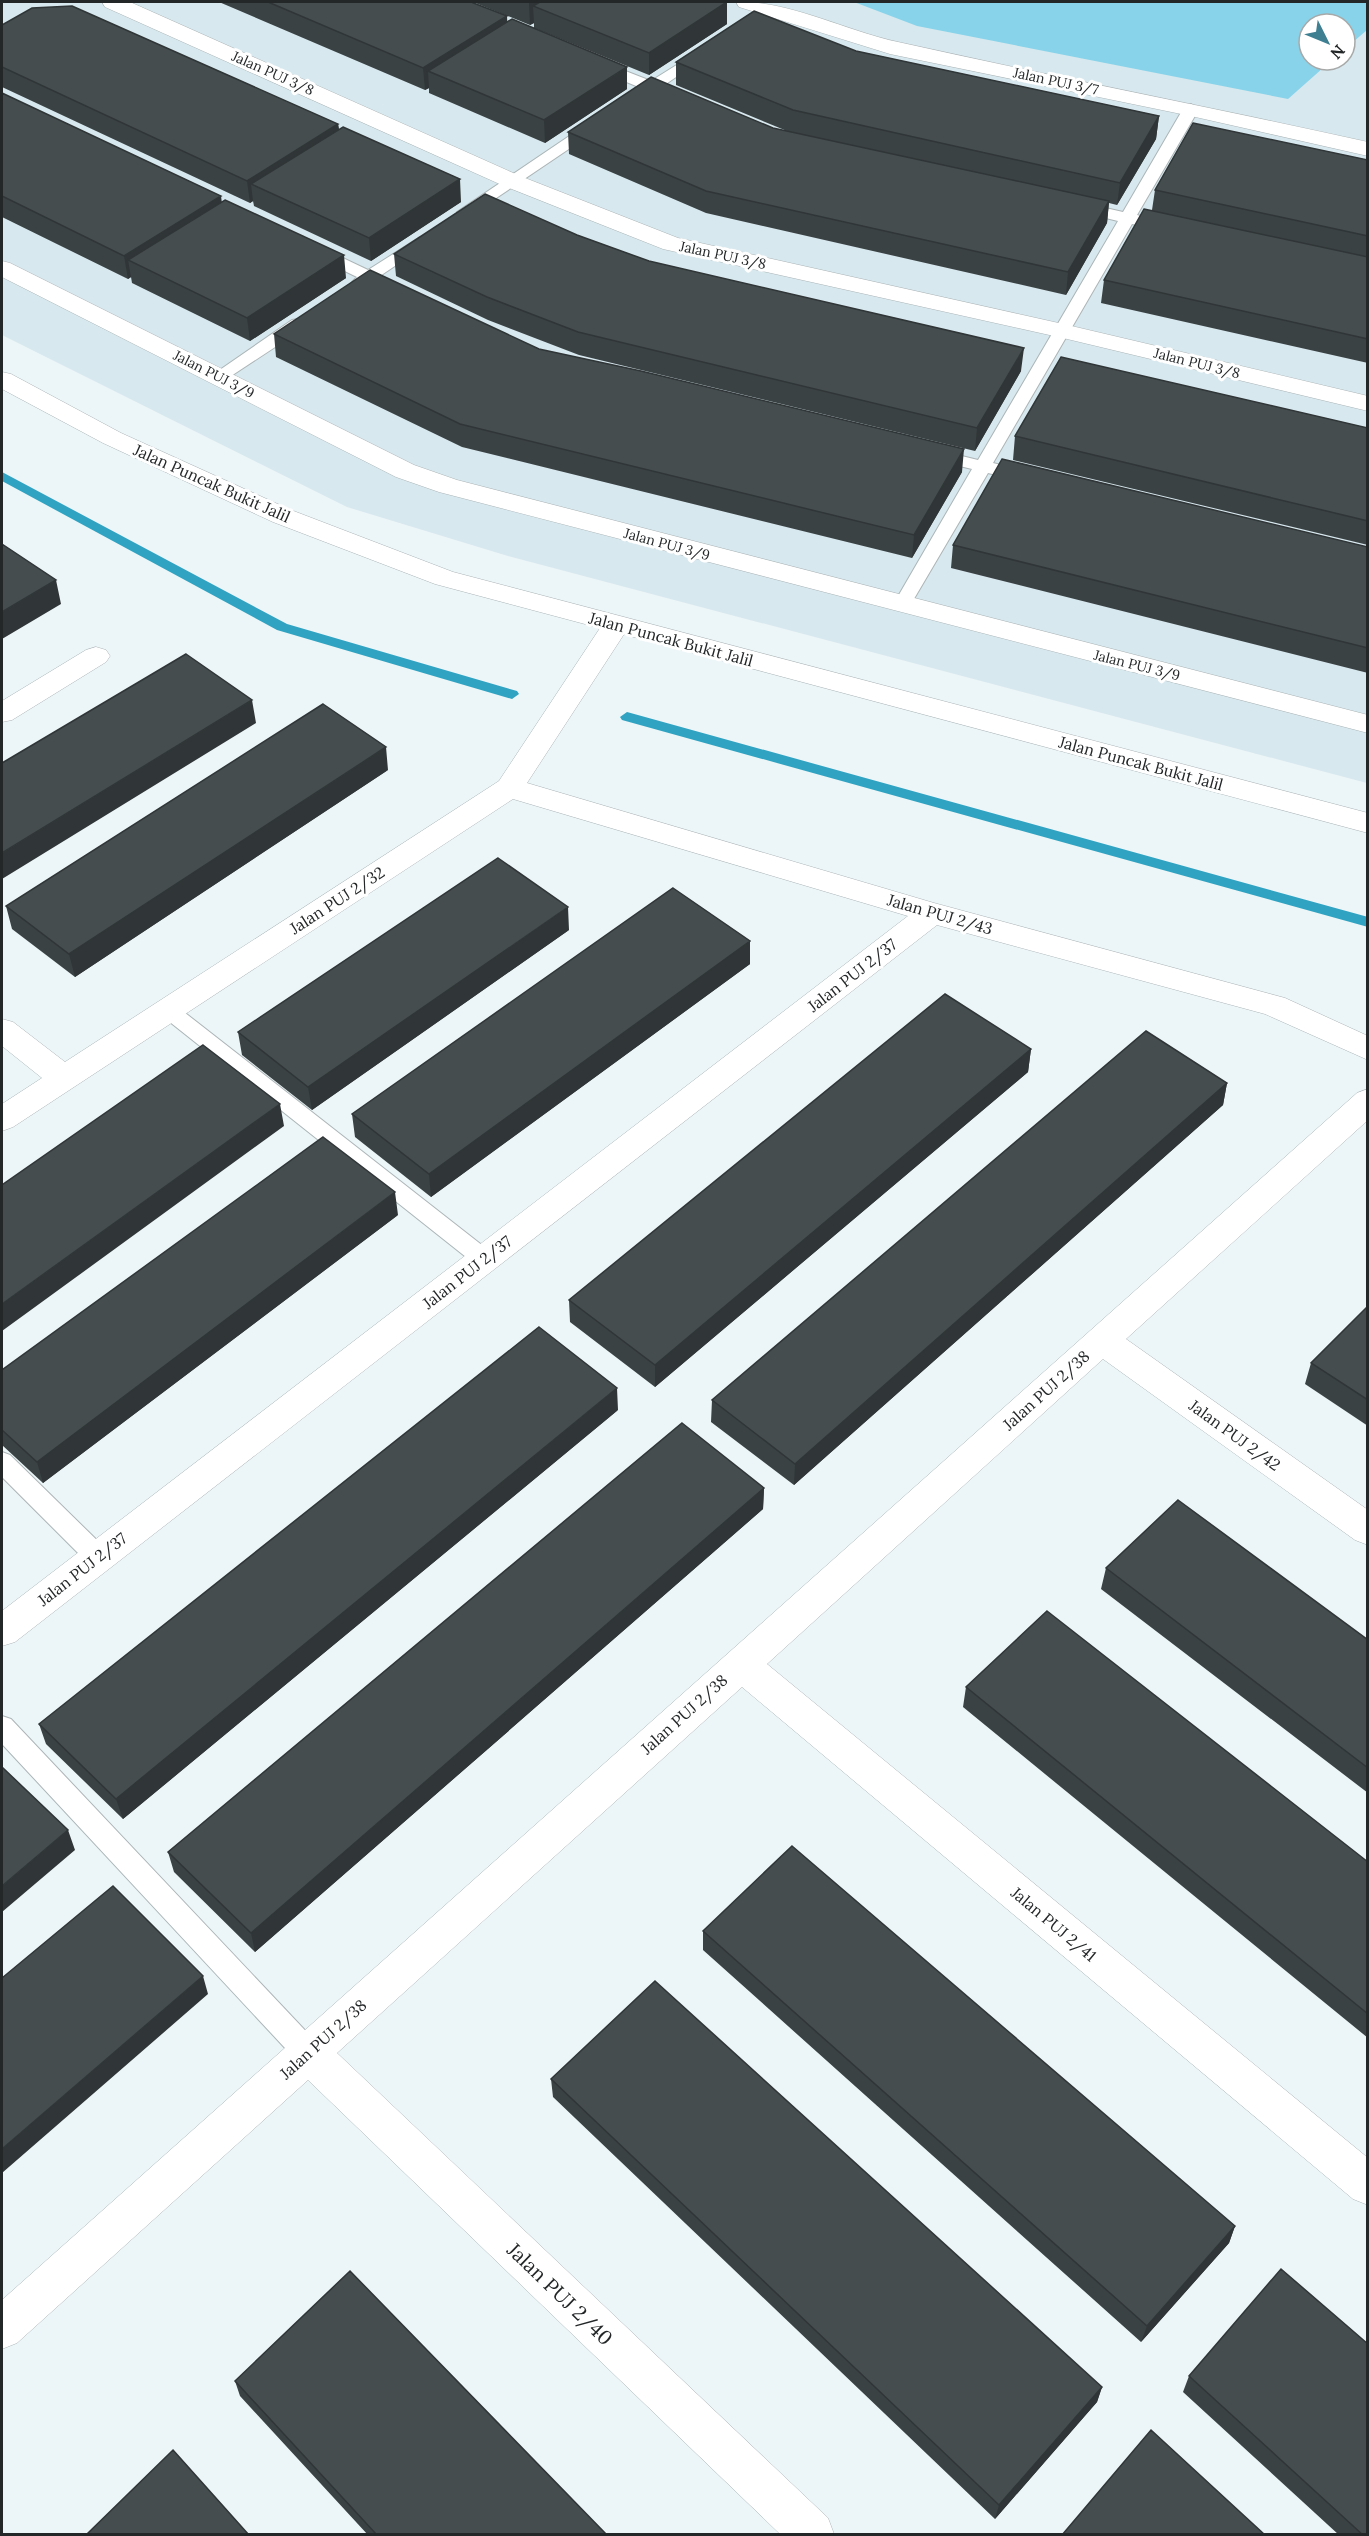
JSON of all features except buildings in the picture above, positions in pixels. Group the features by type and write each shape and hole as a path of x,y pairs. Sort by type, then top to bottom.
{"street":[{"name":"Jalan PUJ 3/8","path":"113,2 512,181 671,244 1063,331 1368,404"},
{"name":"Jalan PUJ 3/7","path":"754,11 890,47 1191,109 1368,149"},
{"name":"Jalan PUJ 3/9","path":"2,268 405,471 448,486 1368,724"},
{"name":"Jalan Puncak Bukit Jalil","path":"2,379 112,438 282,516 444,578 1368,823"},
{"name":"Jalan PUJ 2/32","path":"2,1119 510,788 616,625"},
{"path":"2,713 96,656"},
{"name":"Jalan PUJ 2/43","path":"510,788 932,913 1274,1006 1368,1049"},
{"name":"Jalan PUJ 2/37","path":"2,1631 932,913"},
{"path":"2,1030 64,1078"},
{"name":"Jalan PUJ 2/38","path":"2,2328 1368,1101"},
{"name":"Jalan PUJ 2/42","path":"1102,1340 1368,1530"},
{"name":"Jalan PUJ 2/41","path":"741,1664 1368,2185"},
{"name":"Jalan PUJ 2/40","path":"308,2053 812,2535"}],"lane":[{"path":"632,100 710,48"},
{"path":"586,60 684,101"},
{"path":"902,605 1191,109"},
{"path":"455,219 612,114"},
{"path":"1059,203 1185,231"},
{"path":"349,290 436,232"},
{"path":"304,246 410,296"},
{"path":"219,376 309,316"},
{"path":"914,450 1042,481"},
{"path":"168,1010 484,1259"},
{"path":"2,1462 98,1557"},
{"path":"2,1727 308,2053"}],"shaded area":[{"path":"2,2 1367,2 1367,783 508,556 347,507 2,335"},
{"path":"854,2 1367,2 1367,30 1357,39 1357,12 1297,12 1297,72 1318,72 1288,99 917,26"}],"waterway":[{"path":"2,476 282,627 512,694"},
{"path":"627,717 1368,922"}]}
